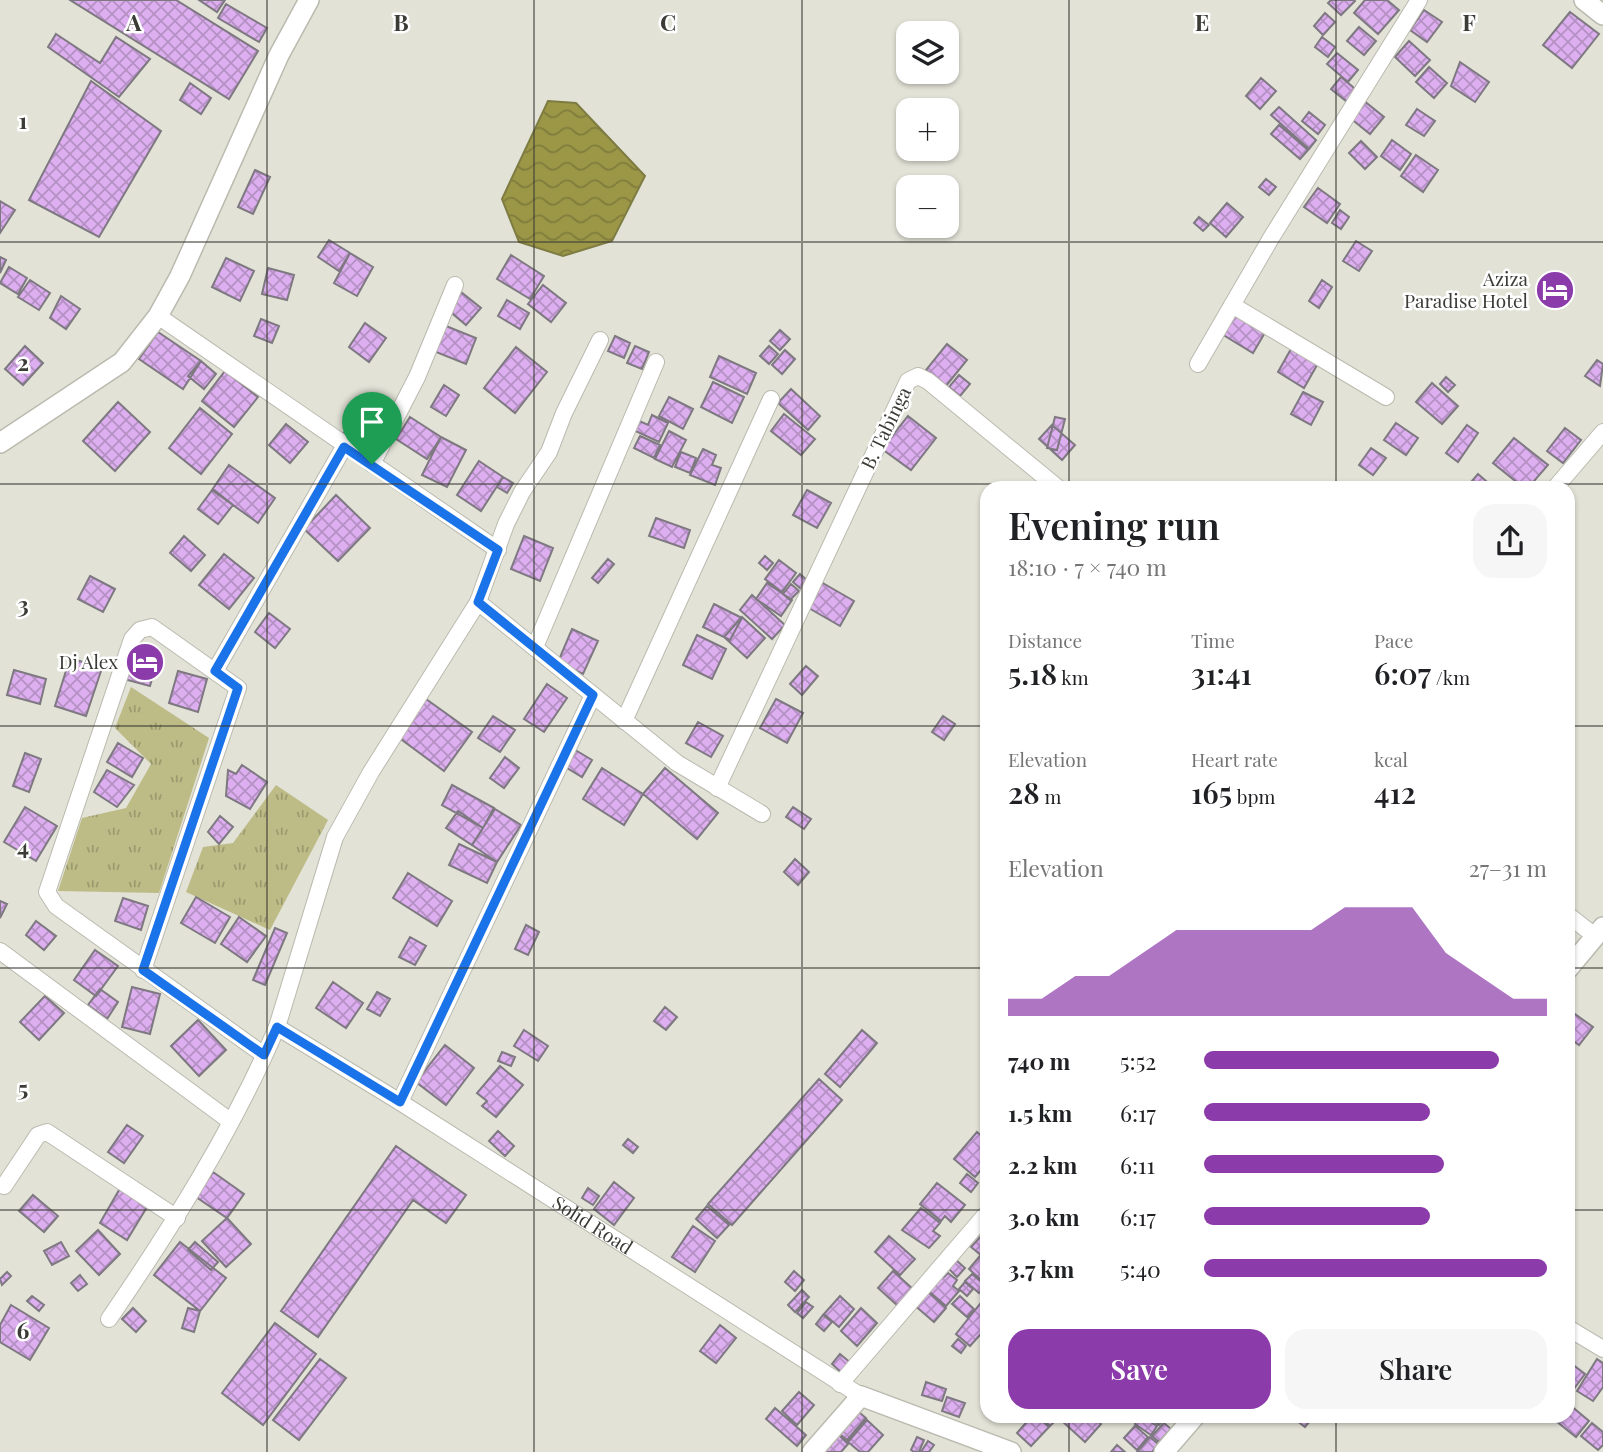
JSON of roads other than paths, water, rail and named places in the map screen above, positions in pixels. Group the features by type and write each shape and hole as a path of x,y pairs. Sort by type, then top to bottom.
{"street":[{"path":"0,443 122,362 158,316 180,276 256,104 309,0"},
{"path":"1198,364 1419,0"},
{"path":"1584,0 1603,15"},
{"path":"372,464 417,377 455,285"},
{"path":"1232,305 1386,397"},
{"path":"158,316 344,447 498,550"},
{"path":"109,1319 177,1217 264,1055 277,1027 335,836 377,762 478,602 517,503 549,452 564,413 600,340"},
{"path":"535,647 656,362"},
{"name":"B. Tabinga","path":"717,788 837,534 900,392 908,381 918,376 928,381 1049,481"},
{"path":"624,721 772,399"},
{"path":"1561,481 1603,432"},
{"path":"215,671 344,447"},
{"path":"478,602 677,763 762,814"},
{"path":"143,970 238,688 152,627 135,634 47,884 51,901 143,970 264,1055"},
{"path":"400,1102 593,695"},
{"path":"1575,919 1599,931 1575,960"},
{"path":"0,951 230,1121"},
{"name":"Solid Road","path":"277,1027 400,1102 840,1384 861,1396 1012,1452"},
{"path":"4,1186 38,1135 47,1132 177,1217"},
{"path":"840,1384 980,1221"},
{"path":"1575,1332 1603,1349"},
{"path":"812,1452 861,1396"},
{"path":"1164,1452 1189,1423"}],"water":[{"path":"548,101 576,103 645,176 612,241 563,256 519,242 502,199"}],"place":[{"name":"Aziza Paradise Hotel","path":"1555,290"},
{"name":"Dj Alex","path":"145,662"}]}
